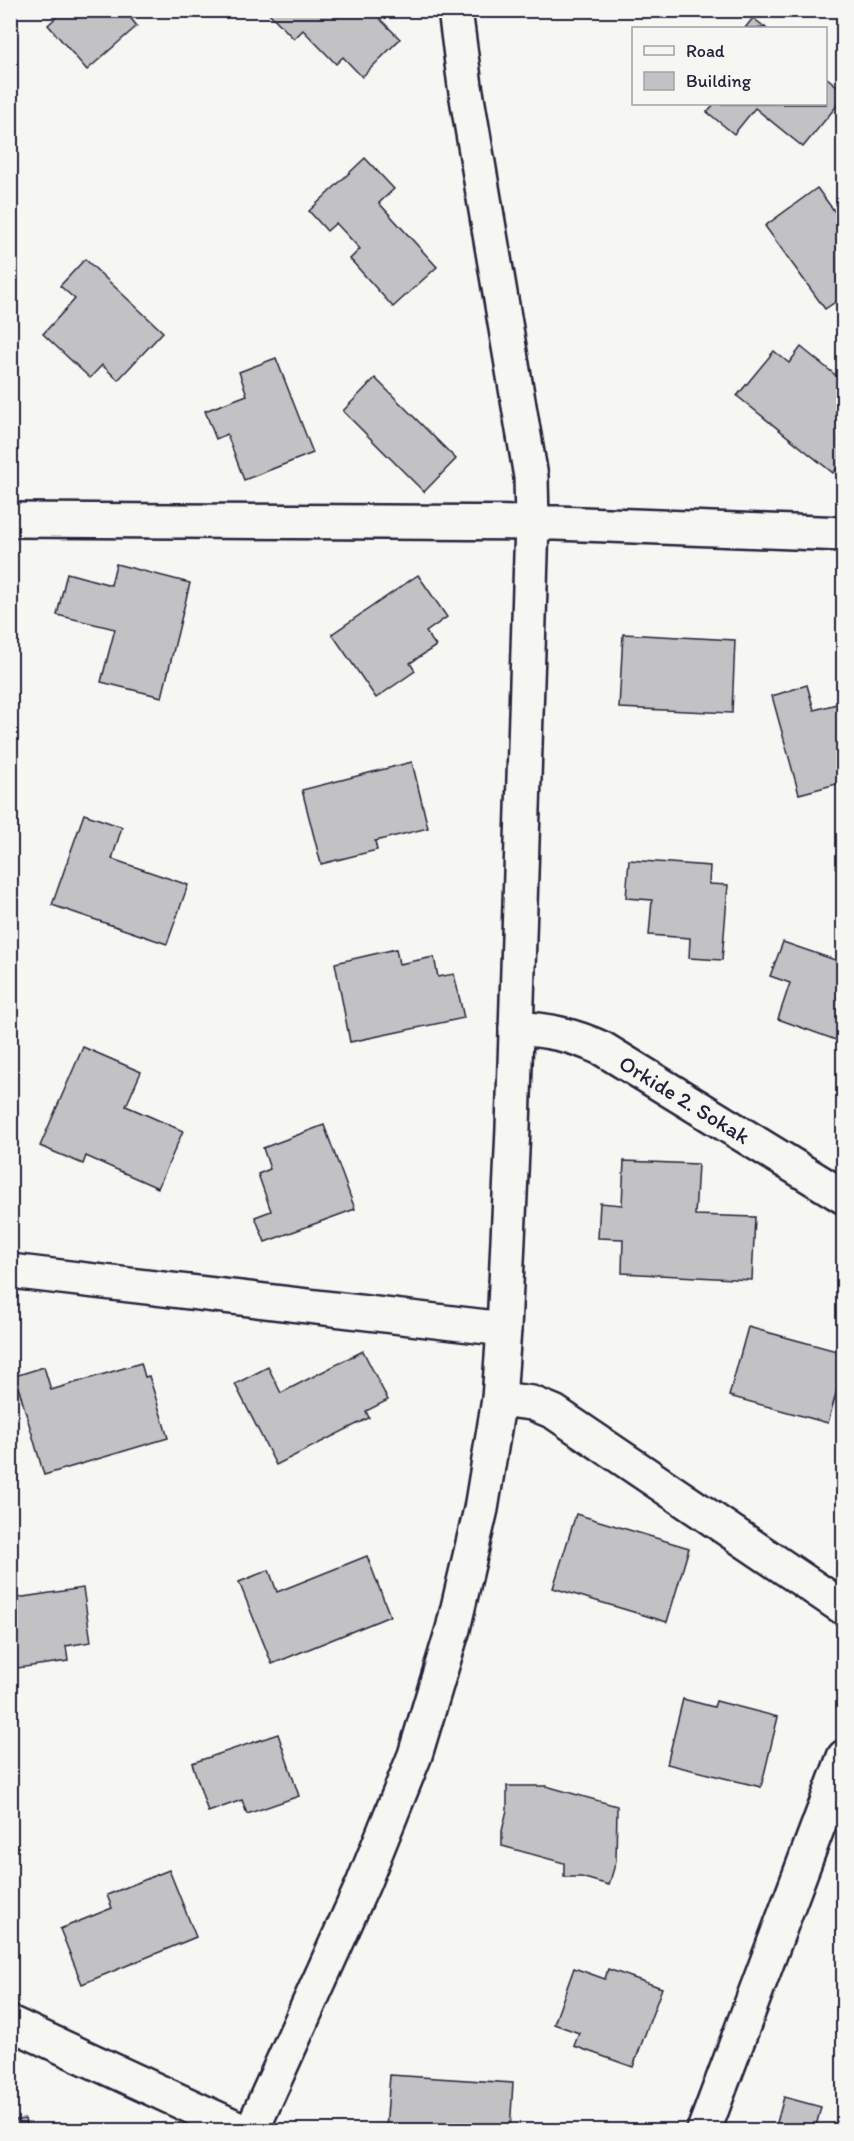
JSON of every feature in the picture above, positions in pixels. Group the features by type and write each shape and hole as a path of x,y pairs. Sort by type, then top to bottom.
{"street":[{"path":"252,2130 363,1884 415,1755 458,1607 481,1509 499,1399 516,1028 532,523 529,466 465,86 455,10"},
{"path":"10,520 532,523 843,534"},
{"name":"Orkide 2. Sokak","path":"516,1028 548,1030 578,1038 603,1049 843,1197"},
{"path":"10,1271 504,1329"},
{"path":"499,1399 532,1403 554,1412 843,1608"},
{"path":"704,2130 836,1800 843,1757"},
{"path":"10,2024 242,2130"}],"building":[{"path":"64,10 124,10 137,26 87,70 48,25"},
{"path":"266,10 371,10 400,39 362,77 343,57 336,64 303,30 294,39"},
{"path":"753,18 765,27 746,27"},
{"path":"827,78 844,92 844,97 803,147 755,108 734,134 707,112 713,105 827,105"},
{"path":"365,158 394,189 379,203 437,267 393,307 350,259 360,249 336,223 327,231 309,211"},
{"path":"817,188 844,224 844,296 825,309 765,226"},
{"path":"85,259 163,332 118,380 102,365 90,378 43,334 75,299 60,286"},
{"path":"801,347 844,382 844,436 839,441 844,445 844,460 833,473 737,396 774,351 789,363"},
{"path":"276,358 313,453 244,480 227,434 216,439 205,411 247,395 239,372"},
{"path":"375,378 456,459 424,492 343,411"},
{"path":"116,564 190,583 162,697 101,682 115,629 57,615 67,573 111,585"},
{"path":"418,575 447,617 426,632 436,646 410,663 415,671 376,698 332,634"},
{"path":"623,634 735,640 732,713 619,708"},
{"path":"807,685 814,710 844,702 844,782 799,794 772,696"},
{"path":"412,762 428,828 375,841 377,850 321,864 302,790"},
{"path":"84,814 122,827 112,859 188,885 167,944 52,905"},
{"path":"629,860 710,866 709,884 728,885 722,960 689,958 690,938 649,935 652,900 626,898"},
{"path":"783,942 844,963 844,1043 778,1019 790,983 770,976"},
{"path":"396,949 399,964 434,957 438,977 454,974 464,1018 350,1042 335,963"},
{"path":"83,1047 141,1072 126,1106 183,1131 158,1188 86,1156 83,1164 40,1146"},
{"path":"324,1125 355,1209 265,1242 255,1217 271,1211 258,1174 270,1169 263,1148"},
{"path":"624,1161 698,1164 695,1215 755,1217 752,1280 622,1273 623,1239 598,1238 600,1203 622,1205"},
{"path":"748,1327 844,1353 844,1387 838,1386 828,1423 729,1396"},
{"path":"363,1351 388,1400 366,1411 369,1418 276,1465 235,1384 268,1367 281,1393"},
{"path":"141,1363 145,1377 149,1376 168,1438 44,1475 15,1376 44,1367 51,1390"},
{"path":"576,1514 689,1548 667,1622 553,1588"},
{"path":"367,1556 390,1616 272,1664 239,1582 269,1570 277,1592"},
{"path":"83,1588 91,1642 66,1646 68,1661 10,1669 10,1599"},
{"path":"683,1699 714,1707 716,1701 778,1717 761,1787 667,1764"},
{"path":"278,1734 299,1796 247,1814 242,1800 208,1812 192,1763"},
{"path":"507,1786 546,1786 617,1806 616,1861 609,1885 581,1877 564,1877 564,1863 502,1846 502,1831 507,1810"},
{"path":"169,1870 196,1937 82,1984 60,1929 112,1908 107,1895"},
{"path":"574,1968 605,1979 608,1969 662,1988 633,2067 574,2046 579,2033 554,2024"},
{"path":"390,2075 513,2083 510,2130 386,2130"},
{"path":"784,2097 821,2107 815,2130 775,2130"},
{"path":"25,2119 27,2130 10,2130 10,2121"}]}
